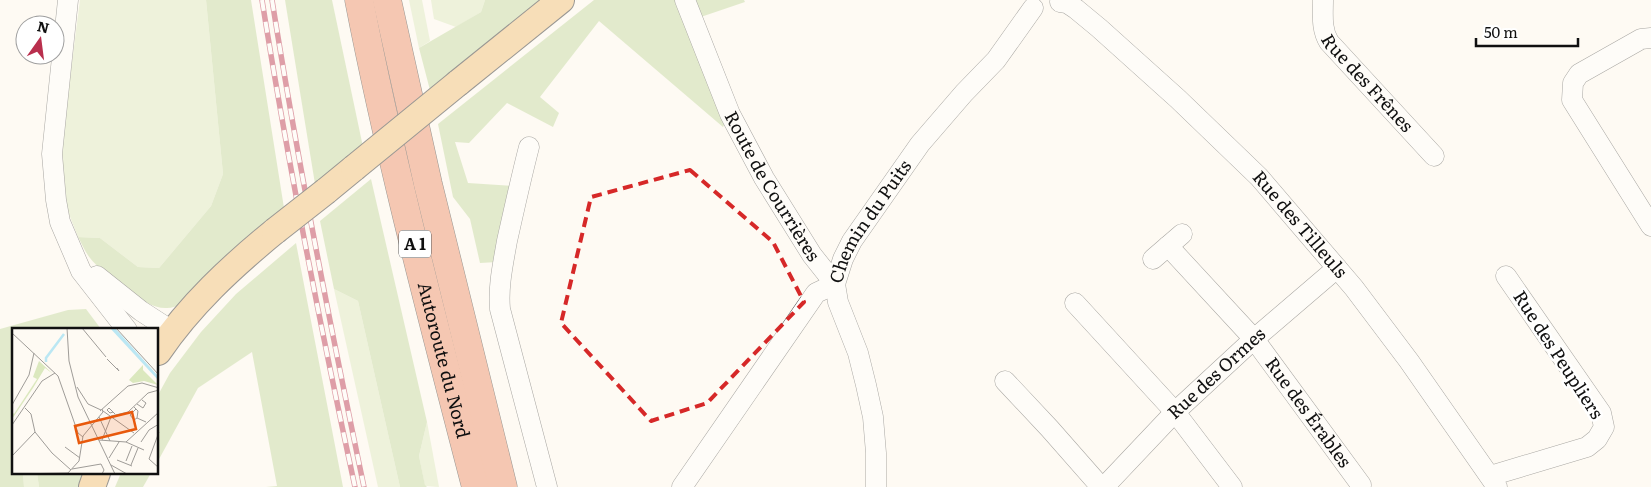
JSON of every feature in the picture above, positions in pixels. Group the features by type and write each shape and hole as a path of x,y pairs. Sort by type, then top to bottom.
{"highway":[{"name":"Autoroute du Nord","path":"359,0 370,56 401,187 476,487"},
{"name":"Autoroute du Nord","path":"387,0 428,184 503,487"},
{"path":"477,381 508,487"}],"main road":[{"path":"159,350 172,331 198,301 243,257 561,0"},
{"path":"92,487 98,474"}],"street":[{"path":"68,0 52,154 55,193 60,222 82,271 125,328"},
{"name":"Route de Courrières","path":"686,0 730,114 764,178 812,255 835,284 838,302 858,353 873,417 876,487"},
{"name":"Rue des Frênes","path":"1323,0 1324,35 1434,156"},
{"path":"1030,4 1046,10 1056,6 1060,1"},
{"name":"Rue des Tilleuls","path":"1060,1 1076,9 1178,99 1259,177 1337,268 1409,361 1493,482"},
{"name":"Chemin du Puits","path":"682,487 816,294 835,284 840,266 852,241 920,144 964,93 996,60 1030,4"},
{"path":"1651,38 1641,39 1579,74 1573,83 1572,100 1651,226"},
{"path":"529,147 507,241 498,294 500,309 547,487"},
{"name":"Rue des Érables","path":"1167,246 1254,339 1361,485"},
{"path":"77,261 118,294 172,331"},
{"name":"Rue des Ormes","path":"1102,487 1175,412 1254,339 1337,268"},
{"name":"Rue des Peupliers","path":"1493,482 1587,448 1597,439 1604,427 1601,413 1506,276"},
{"path":"1075,303 1175,412 1232,487"},
{"path":"1005,381 1102,487"}],"highlighted area":[{"path":"690,170 773,242 804,302 707,403 651,421 561,323 591,197"}],"green space":[{"path":"80,0 206,0 223,174 211,206 159,268 138,267 100,238 78,237 67,209 61,170 63,132"},
{"path":"206,0 251,0 284,208 182,304 169,308 158,307 136,297 104,273 88,256 78,237 100,238 138,267 159,268 211,206 223,174"},
{"path":"285,0 332,0 363,147 315,184"},
{"path":"409,0 422,0 430,41 419,48"},
{"path":"431,0 485,0 481,12 456,27 434,19"},
{"path":"485,0 545,0 431,94 419,48 481,12"},
{"path":"594,0 744,0 745,2 686,22 727,120 723,127 599,21 540,97 559,113 553,127 507,103 469,143 455,142 468,183 513,186 497,262 480,263 470,219 453,197 438,124"},
{"path":"371,179 427,422 419,456 427,487 400,487 358,301 334,289 320,221"},
{"path":"296,243 343,487 266,487 277,486 252,352 198,388 159,459 159,393 170,373 201,332 236,294"},
{"path":"334,289 358,301 400,487 378,487"},
{"path":"86,309 100,328 12,328 12,474 23,474 24,487 0,487 0,329 68,310"},
{"path":"427,422 439,487 425,486 419,456"},
{"path":"23,474 37,474 39,487 24,487"},
{"path":"37,474 85,474 79,487 39,487"},
{"path":"121,474 150,474 143,487 115,487"}],"railway":[{"path":"262,0 305,244 355,487"},
{"path":"272,0 315,244 364,487"}]}
